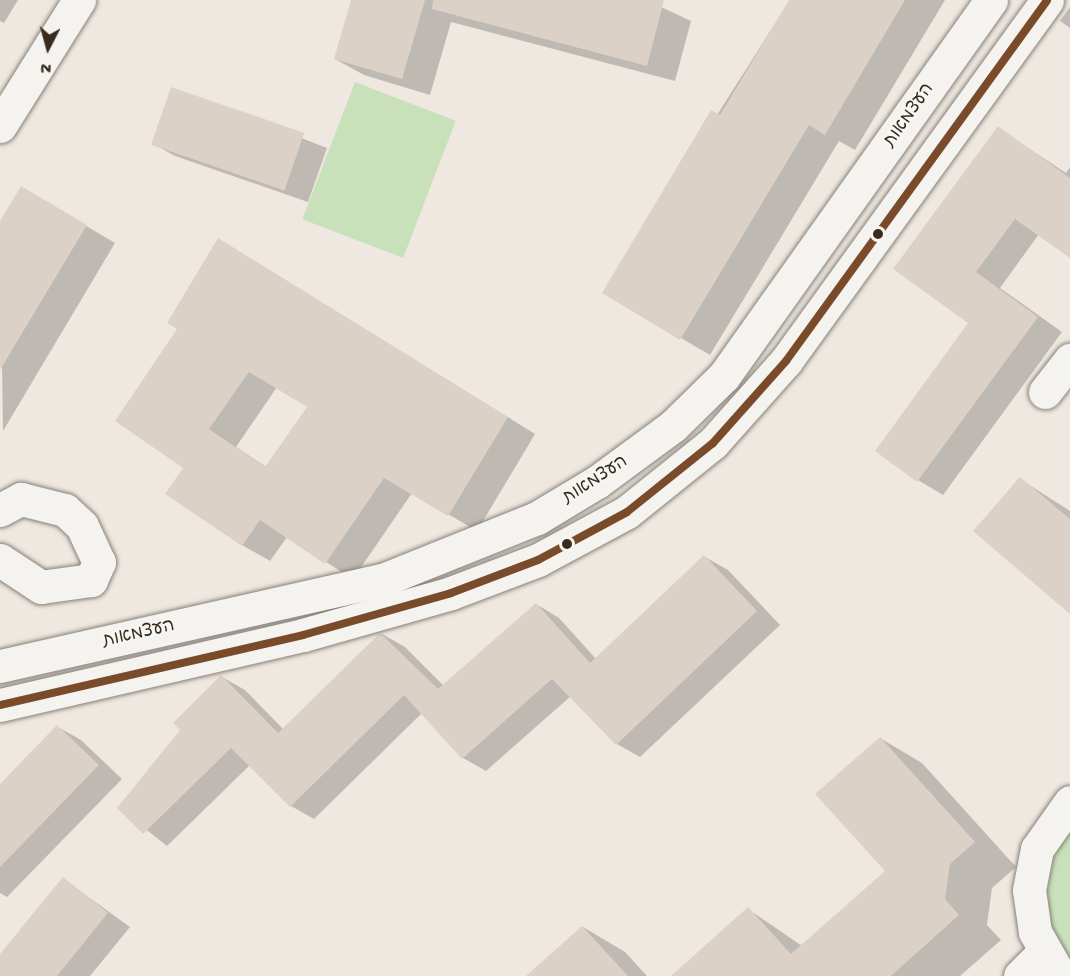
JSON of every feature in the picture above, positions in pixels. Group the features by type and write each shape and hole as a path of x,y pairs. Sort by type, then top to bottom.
{"main road":[{"path":"0,126 80,0"},
{"name":"העצמאות","path":"0,666 385,579 537,518 606,476 673,426 730,368 991,0"},
{"name":"העצמאות","path":"0,705 303,634 451,593 538,560 627,512 713,443 786,361 1047,0"},
{"path":"1045,392 1070,360"},
{"path":"0,510 21,499 65,510 82,526 99,562 91,580 42,587 0,560"},
{"path":"1020,976 1053,964 1035,932 1029,890 1037,849 1070,802"}],"green space":[{"path":"355,82 456,121 403,258 302,219"},
{"path":"1070,809 1070,976 1040,927 1043,848"}],"building":[{"path":"351,0 425,0 402,79 334,59"},
{"path":"433,0 664,0 647,66 432,9"},
{"path":"789,0 905,0 825,135 809,125 680,340 602,293 711,110 720,115"},
{"path":"171,87 304,133 284,191 151,145"},
{"path":"998,126 1070,178 1070,258 1015,219 976,272 1038,317 917,482 875,451 968,323 893,269"},
{"path":"21,186 87,225 0,370 0,221"},
{"path":"218,238 508,417 448,516 384,478 325,564 260,520 242,546 165,494 183,468 115,421 177,329 167,323","holes":["249,372 307,407 265,467 209,429"]},
{"path":"1020,477 1070,519 1070,614 973,531"},
{"path":"704,555 757,611 616,745 552,679 462,759 404,695 290,807 231,748 143,834 117,808 180,730 173,723 221,675 278,733 380,633 438,689 536,603 590,663"},
{"path":"57,725 99,765 0,867 0,784"},
{"path":"880,737 975,842 950,864 945,899 959,915 891,976 671,976 748,907 791,954 885,871 815,794"},
{"path":"63,877 108,913 57,976 0,976 0,954"},
{"path":"582,926 628,976 526,976"}],"transit line":[{"path":"0,705 303,635 451,593 538,560 627,512 713,443 786,361 1047,0"}]}
